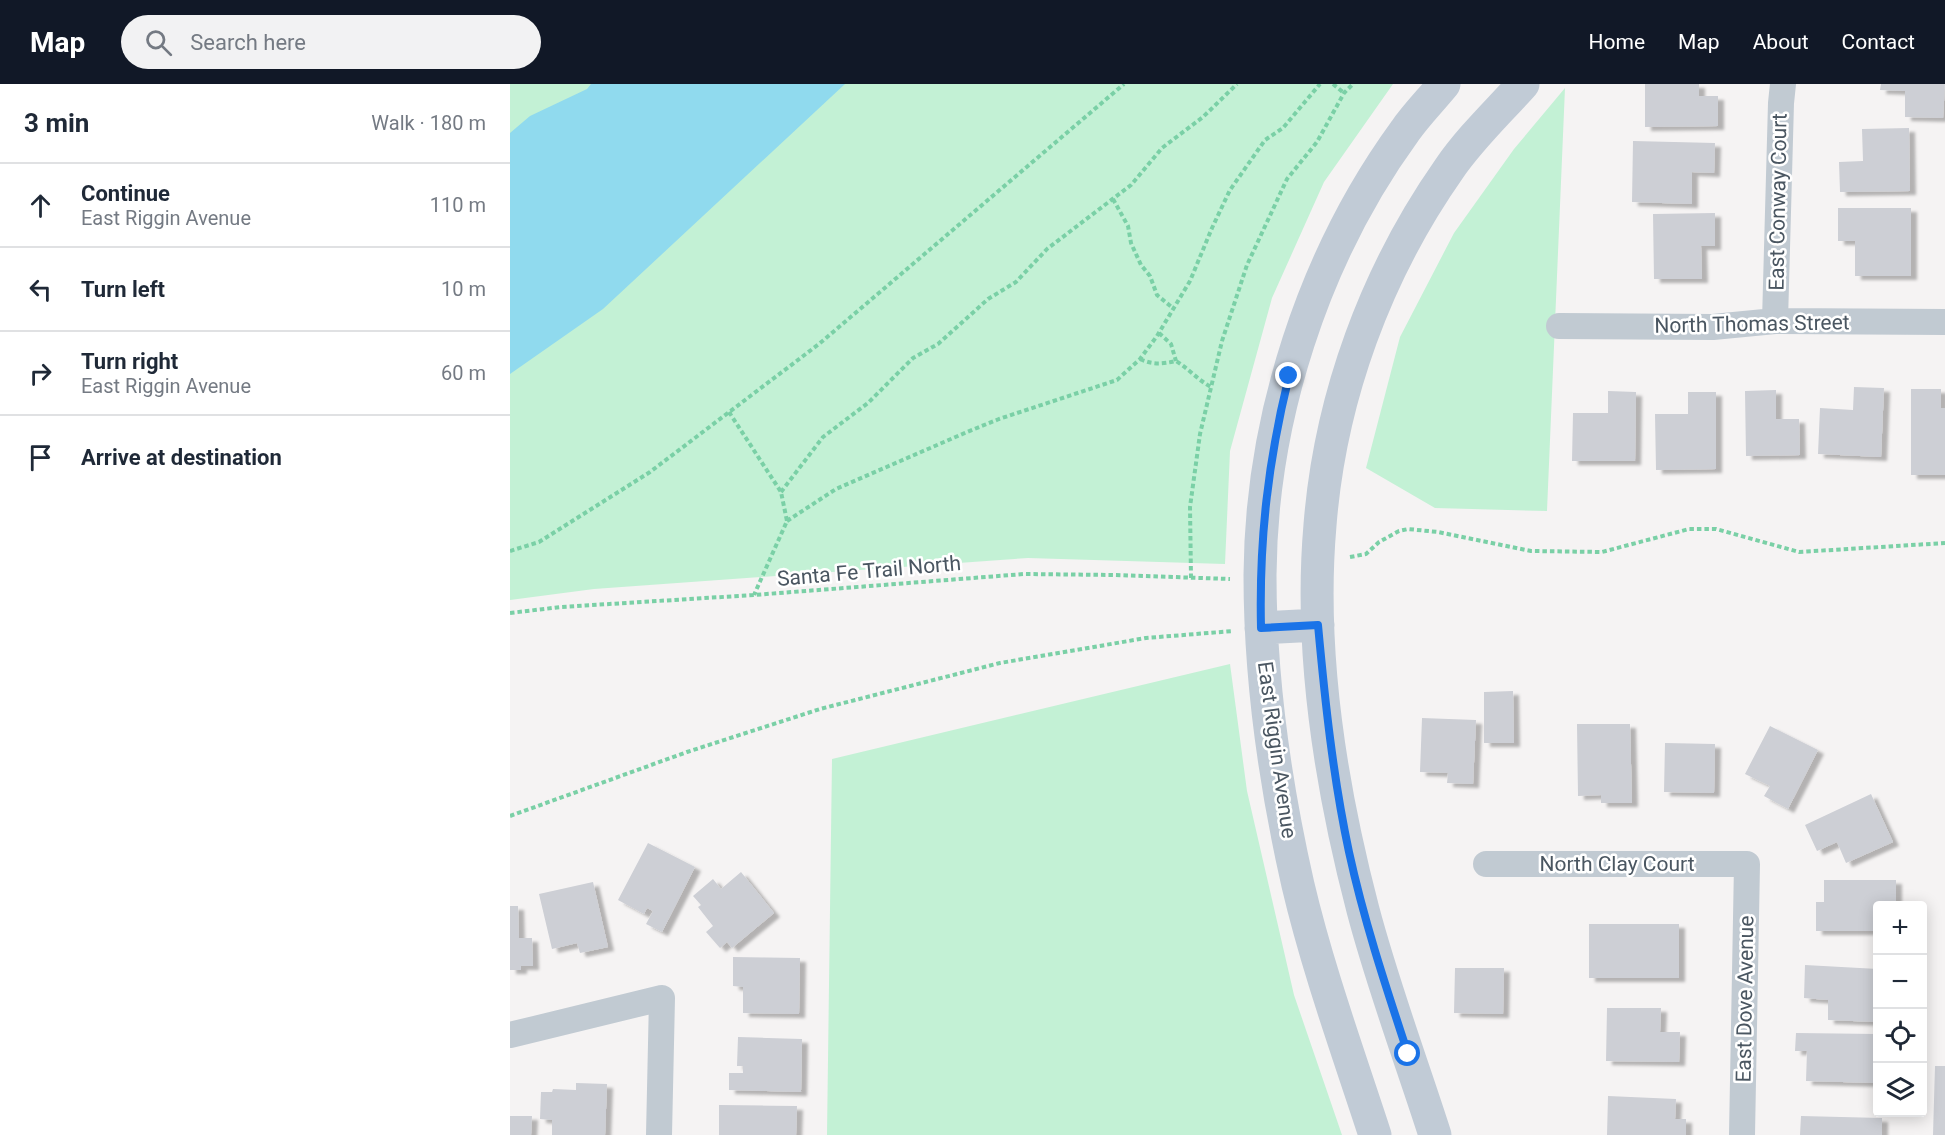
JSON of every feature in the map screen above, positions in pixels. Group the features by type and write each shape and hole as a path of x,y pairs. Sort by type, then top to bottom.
{"main road":[{"name":"East Riggin Avenue","path":"1375,1135 1329,1000 1298,884 1274,756 1261,628 1260,574 1266,495 1275,435 1289,376 1308,318 1330,261 1372,180 1405,130 1444,84"},
{"path":"1435,1135 1376,958 1356,880 1333,763 1318,625 1319,525 1327,465 1342,397 1366,322 1390,268 1419,216 1451,166 1523,84"},
{"path":"1261,628 1318,625"}],"street":[{"name":"East Conway Court","path":"1775,321 1783,84"},
{"name":"North Thomas Street","path":"1559,326 1713,327 1775,321 1945,322"},
{"name":"North Clay Court","path":"1486,864 1747,864"},
{"name":"East Dove Avenue","path":"1742,1135 1747,864"},
{"path":"510,1035 662,998 659,1135"}],"path":[{"path":"510,551 539,542 650,472 819,344 1125,84"},
{"path":"781,492 823,436 868,403 913,358 938,344 988,299 1016,282 1047,249 1131,185 1162,148 1203,117 1237,84"},
{"path":"754,595 787,520 836,489 999,419 1117,380 1140,359 1174,309 1190,282 1230,190 1265,140 1283,128 1320,84"},
{"path":"1333,84 1344,93"},
{"path":"1191,578 1190,507 1200,434 1222,341 1247,266 1287,179 1317,142 1344,93 1353,84"},
{"path":"1113,199 1128,226 1131,243 1141,266 1150,276 1157,295 1174,309"},
{"path":"1159,333 1171,344 1176,362"},
{"path":"1140,359 1150,364 1176,362 1211,387"},
{"path":"729,412 781,492 787,520"},
{"path":"1350,557 1366,554 1379,542 1399,531 1408,529 1438,532 1531,550 1602,552 1689,529 1716,529 1799,552 1945,543"},
{"name":"Santa Fe Trail North","path":"510,613 561,607 1024,574 1230,579"},
{"path":"510,816 687,752 820,708 1000,663 1146,638 1261,628"}],"green space":[{"path":"510,84 1393,84 1324,182 1272,298 1230,451 1225,564 1028,558 594,589 510,600"},
{"path":"1565,88 1547,511 1435,508 1366,468 1400,337 1454,233 1514,149"},
{"path":"1230,664 1247,791 1294,995 1342,1135 827,1135 832,759"}],"water":[{"path":"591,84 845,84 603,309 510,374 510,133 530,116 587,89"}],"building":[{"path":"1645,84 1699,84 1699,96 1718,96 1718,126 1645,127"},
{"path":"1881,84 1945,84 1943,118 1905,117 1905,91 1880,90"},
{"path":"1909,128 1910,191 1840,192 1839,162 1863,161 1862,129"},
{"path":"1633,141 1715,143 1714,173 1692,172 1692,204 1632,202"},
{"path":"1838,208 1911,208 1911,276 1855,276 1855,241 1838,241"},
{"path":"1715,213 1715,246 1701,246 1702,279 1654,279 1653,214"},
{"path":"1854,387 1884,388 1881,457 1818,454 1820,408 1853,410"},
{"path":"1911,389 1941,389 1941,408 1945,408 1945,475 1911,475"},
{"path":"1776,390 1776,419 1799,419 1800,455 1746,456 1745,391"},
{"path":"1608,391 1636,392 1635,461 1572,461 1573,413 1608,413"},
{"path":"1688,392 1716,392 1716,469 1656,470 1655,414 1688,414"},
{"path":"1513,691 1514,743 1484,743 1484,692"},
{"path":"1422,718 1476,720 1473,784 1447,783 1448,773 1420,772"},
{"path":"1577,724 1630,724 1632,803 1601,803 1601,795 1578,796"},
{"path":"1770,726 1818,750 1788,809 1764,796 1770,786 1745,774"},
{"path":"1665,743 1715,744 1714,793 1664,792"},
{"path":"1871,794 1893,842 1846,863 1837,842 1817,851 1805,825"},
{"path":"648,843 695,867 662,932 646,924 653,911 647,908 644,914 618,900"},
{"path":"741,872 774,913 732,948 727,942 720,948 706,932 713,926 698,907 701,905 693,896 713,879 721,889"},
{"path":"1824,880 1896,880 1896,901 1873,901 1873,931 1816,931 1816,902 1824,902"},
{"path":"593,882 608,947 580,953 577,943 552,949 539,894"},
{"path":"510,906 518,906 519,938 532,938 533,966 521,966 521,970 510,970"},
{"path":"1589,924 1679,924 1679,978 1589,978"},
{"path":"733,957 800,958 799,1014 743,1013 743,987 733,986"},
{"path":"1805,965 1873,969 1873,1022 1828,1020 1828,1000 1804,998"},
{"path":"1455,968 1504,968 1503,1014 1454,1013"},
{"path":"1607,1008 1661,1008 1660,1032 1680,1032 1679,1062 1606,1061"},
{"path":"1796,1033 1873,1034 1873,1083 1806,1081 1807,1051 1795,1051"},
{"path":"738,1037 802,1039 801,1092 729,1090 729,1073 743,1073 743,1066 737,1066"},
{"path":"1935,1066 1945,1066 1945,1135 1933,1135"},
{"path":"576,1083 607,1084 605,1135 552,1135 552,1120 540,1119 541,1092 552,1092 553,1089 576,1090"},
{"path":"1608,1096 1676,1099 1675,1119 1686,1119 1686,1135 1607,1135"},
{"path":"719,1105 797,1106 796,1135 719,1135"},
{"path":"510,1116 532,1116 531,1135 510,1135"},
{"path":"1801,1116 1882,1118 1882,1135 1800,1135"}],"route":[{"path":"1289,376 1275,435 1266,495 1260,574 1261,628 1318,625 1329,734 1349,851 1376,958 1408,1054"}]}
